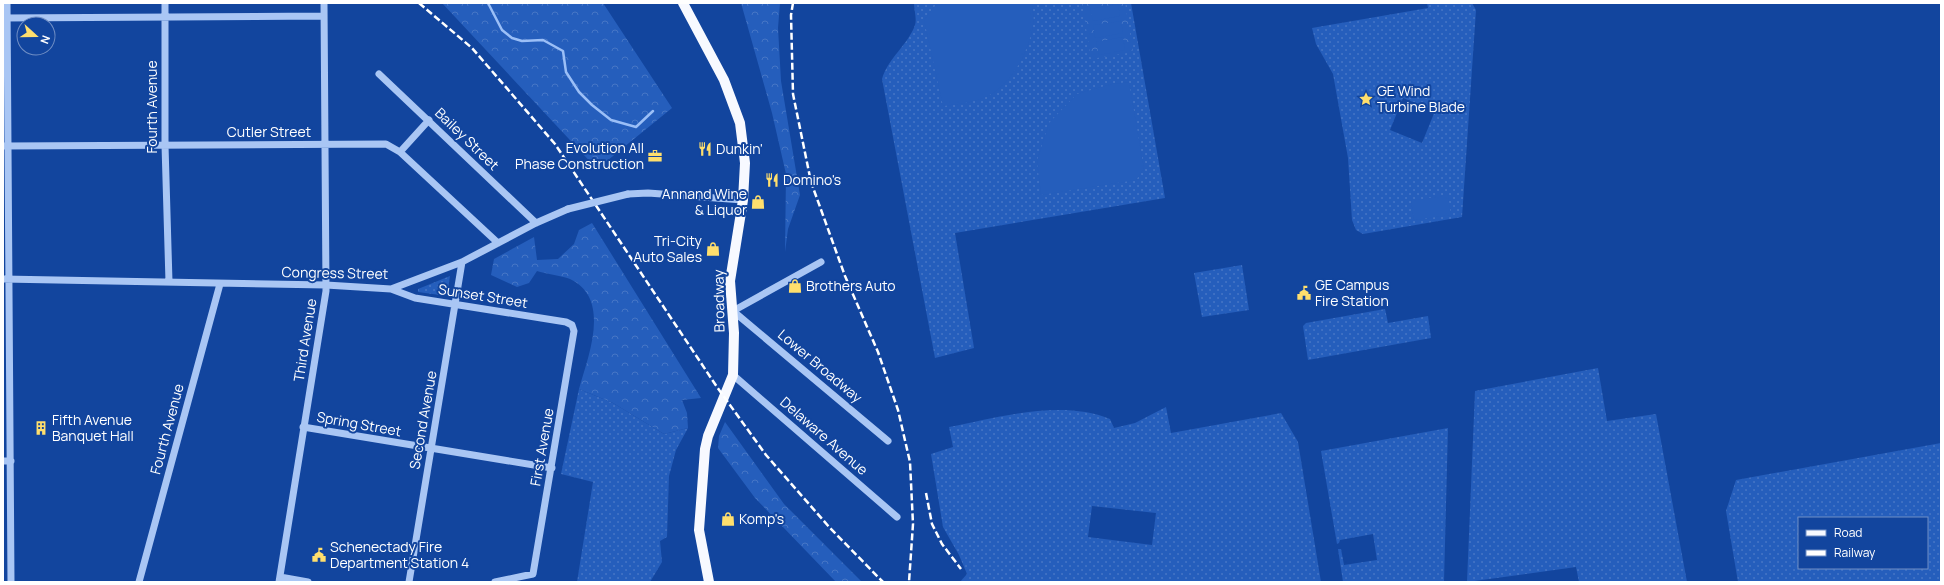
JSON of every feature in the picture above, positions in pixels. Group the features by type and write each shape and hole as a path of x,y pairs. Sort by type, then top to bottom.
{"main road":[{"name":"Broadway","path":"683,3 724,80 740,123 745,163 743,200 730,281 733,311 734,362 732,375 708,436 705,449 699,530 709,582"}],"street":[{"path":"7,3 5,18 6,279 11,461 11,582"},
{"name":"Fourth Avenue","path":"165,3 165,145 169,282"},
{"name":"Third Avenue","path":"279,580 326,285 324,3"},
{"path":"5,18 324,16"},
{"name":"Bailey Street","path":"379,74 536,223"},
{"path":"400,152 429,120"},
{"name":"Cutler Street","path":"6,146 386,144 400,152 498,243"},
{"name":"Congress Street","path":"6,279 326,285 391,288 462,262 568,208 628,194 648,193 743,200"},
{"name":"Second Avenue","path":"409,582 462,262"},
{"path":"733,311 821,262"},
{"name":"Fourth Avenue","path":"139,582 220,284"},
{"name":"Sunset Street","path":"391,288 415,298 455,306 566,322 572,325"},
{"name":"Lower Broadway","path":"733,311 888,441"},
{"name":"First Avenue","path":"495,582 533,574 574,331 572,325"},
{"name":"Delaware Avenue","path":"732,375 897,516"},
{"name":"Spring Street","path":"303,427 552,468"},
{"path":"3,461 11,461"},
{"path":"279,580 308,582"}],"green space":[{"path":"442,3 603,3 672,108 597,169"},
{"path":"741,3 780,3 778,28 781,81 800,195 788,229 785,252 786,174 772,113"},
{"path":"914,3 1131,3 1165,198 955,233 974,348 935,358 882,79 885,71 908,39 916,23"},
{"path":"953,3 1032,3 1034,22 1028,44 1020,63 1001,87 982,99 943,106 924,20 935,6"},
{"path":"1082,3 1125,3 1133,52 1091,59"},
{"path":"1427,3 1472,3 1476,10 1462,217 1363,234 1356,230 1352,220 1348,158 1333,74 1316,44 1312,28 1428,8","holes":["1403,98 1435,111 1422,143 1390,130"]},
{"path":"1118,4 1120,16 1093,21 1090,9"},
{"path":"1121,21 1123,33 1095,38 1093,25"},
{"path":"1123,37 1125,50 1099,55 1096,42"},
{"path":"1129,82 1144,169 1136,180 1041,195 1037,161 1049,123 1077,94 1112,84"},
{"path":"1448,195 1451,215 1414,220 1411,201"},
{"path":"592,223 701,398 682,400 687,413 688,428 664,434 613,403 579,389 594,329 594,314 590,300 583,288 570,279 537,271 529,283 517,287 491,275 494,259 534,237 537,260 558,259 574,244 579,230"},
{"path":"1242,265 1249,310 1202,317 1194,273"},
{"path":"450,276 447,296 418,292 418,289"},
{"path":"1385,309 1388,323 1428,316 1431,338 1308,360 1303,326 1306,323"},
{"path":"1598,368 1607,421 1656,414 1687,582 1579,582 1576,567 1467,582 1475,391"},
{"path":"579,389 613,403 664,434 688,428 676,450 669,476 667,537 660,541 662,562 650,582 577,582 593,482 561,474"},
{"path":"1166,407 1171,433 1281,413 1298,442 1321,582 960,582 967,574 959,555 943,527 931,454 953,447 949,427 1009,415 1051,410 1072,410 1091,413 1110,419 1114,428 1135,423","holes":["1092,506 1156,513 1152,545 1088,537"]},
{"path":"725,422 784,504 862,582 836,582 755,498 718,448 719,436"},
{"path":"1448,428 1444,582 1343,582 1338,549 1341,549 1344,565 1377,560 1373,534 1340,540 1337,544 1321,451"},
{"path":"1941,443 1941,582 1738,582 1726,511 1736,480"}],"waterway":[{"path":"488,3 502,30 512,38 522,41 543,40 563,51 566,72 579,92 592,105 611,120 636,127 653,111"}],"railway":[{"path":"419,3 472,48 555,144 717,387 766,455 830,528 883,582"},
{"path":"793,3 791,15 793,94 811,182 845,276 878,352 898,410 910,462 913,524 909,582"},
{"path":"926,493 932,524 942,544 961,569"}],"place":[{"name":"GE Wind Turbine Blade","path":"1366,99"},
{"name":"Dunkin'","path":"705,149"},
{"name":"Evolution All Phase Construction","path":"655,156"},
{"name":"Domino's","path":"772,180"},
{"name":"Annand Wine & Liquor","path":"758,202"},
{"name":"Tri-City Auto Sales","path":"713,249"},
{"name":"Brothers Auto","path":"795,286"},
{"name":"GE Campus Fire Station","path":"1304,293"},
{"name":"Fifth Avenue Banquet Hall","path":"41,428"},
{"name":"Komp's","path":"728,519"},
{"name":"Schenectady Fire Department Station 4","path":"319,555"}]}
